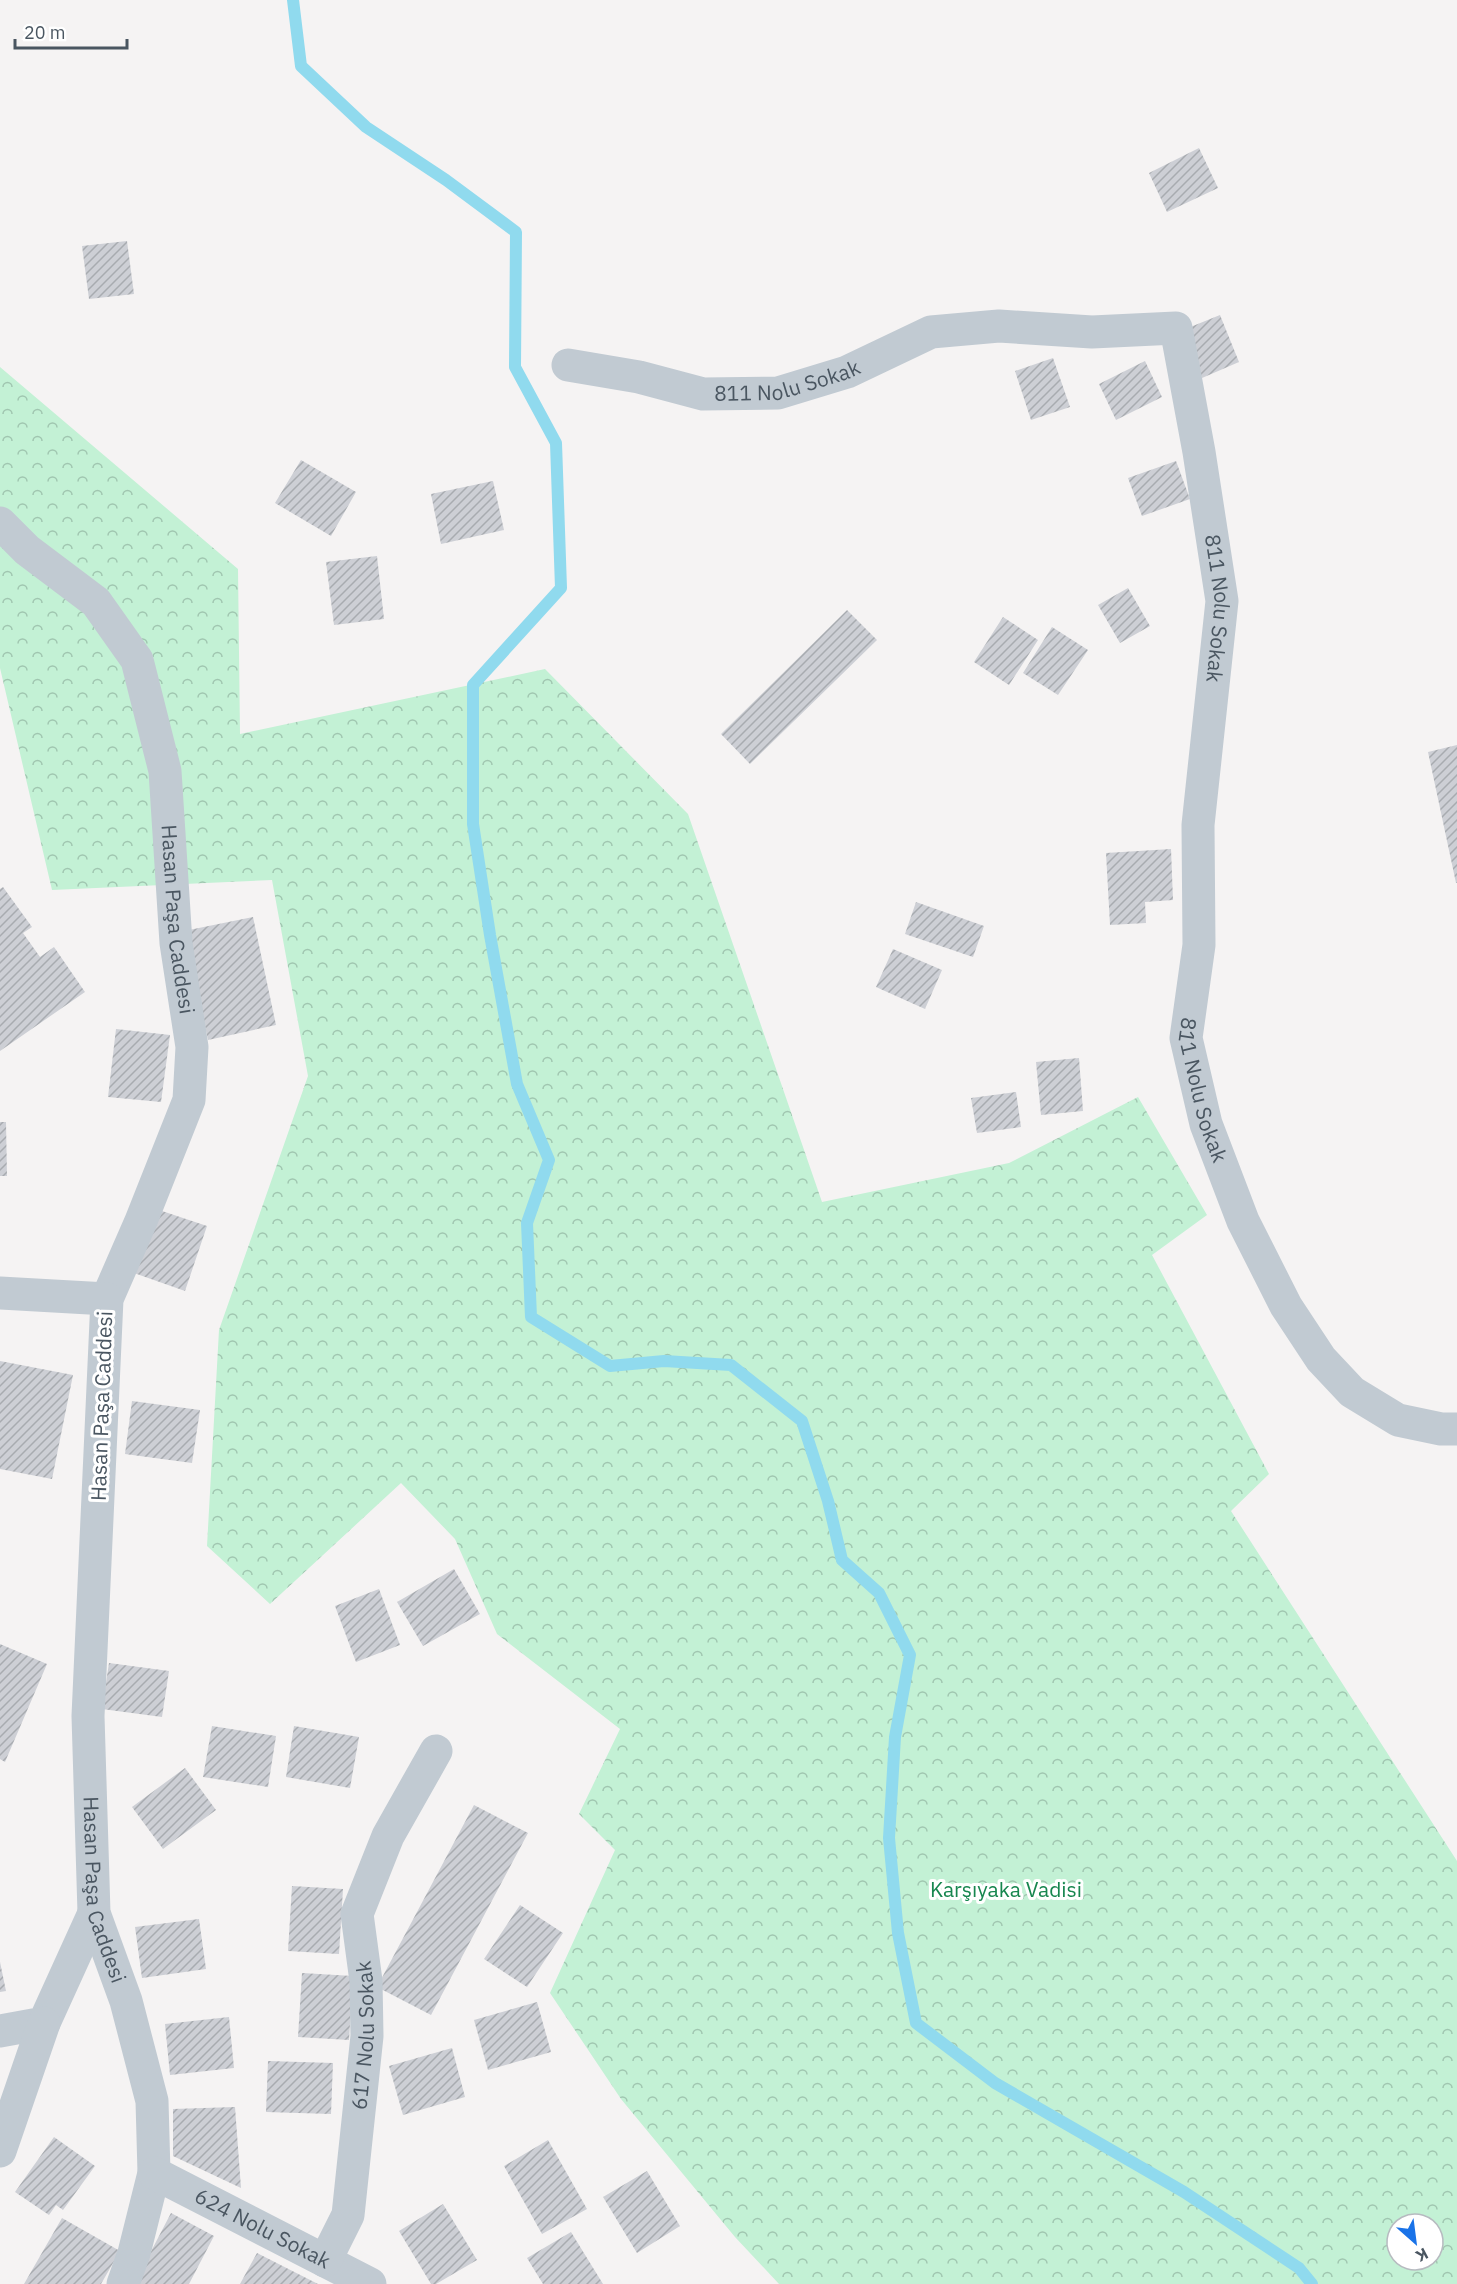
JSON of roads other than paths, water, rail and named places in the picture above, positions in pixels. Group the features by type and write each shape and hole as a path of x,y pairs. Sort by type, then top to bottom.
{"street":[{"name":"811 Nolu Sokak","path":"568,366 639,377 703,394 778,393 847,372 931,332 999,326 1092,332 1176,328 1199,452 1222,601 1198,825 1199,945 1186,1038 1206,1124 1242,1221 1286,1306 1322,1359 1352,1392 1398,1420 1441,1429 1457,1429"},
{"name":"Hasan Paşa Caddesi","path":"0,523 27,550 96,602 137,660 165,771 176,943 192,1047 189,1100 107,1299 88,1716 94,1913 126,2001 152,2102 154,2173 134,2253 123,2284"},
{"path":"0,1293 107,1299"},
{"name":"617 Nolu Sokak","path":"325,2261 348,2215 367,2036 366,1981 357,1914 388,1836 436,1750"},
{"path":"0,2151 44,2023 94,1913"},
{"path":"0,2031 44,2023"},
{"name":"624 Nolu Sokak","path":"154,2173 370,2284"}],"waterway":[{"path":"293,0 301,66 366,127 446,180 516,232 515,367 556,443 561,588 473,685 473,824 490,935 517,1084 549,1160 527,1223 531,1317 610,1366 664,1361 731,1365 802,1421 828,1501 842,1560 879,1593 910,1655 895,1737 889,1838 898,1933 916,2023 995,2083 1184,2192 1299,2268 1312,2284"}],"park label":[{"name":"Karşıyaka Vadisi","path":"1006,1890"}]}
